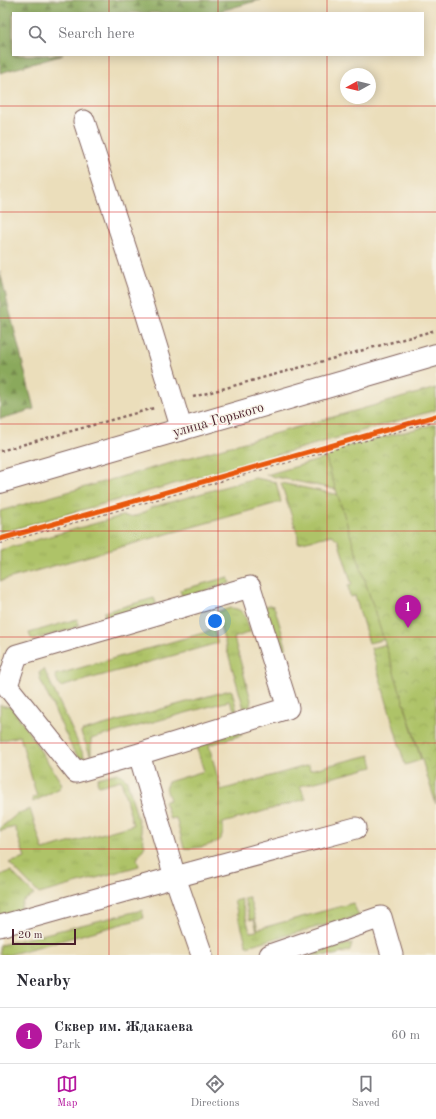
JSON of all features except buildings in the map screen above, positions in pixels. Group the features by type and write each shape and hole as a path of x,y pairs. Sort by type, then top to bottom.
{"main road":[{"name":"улица Горького","path":"0,482 436,355"}],"lane":[{"path":"84,121 138,286 182,430"},
{"path":"250,587 288,708 139,754 76,772 4,687 17,655 250,587"},
{"path":"139,754 175,877 202,955"},
{"path":"0,926 356,828"},
{"path":"270,955 381,917 392,955"}],"path":[{"path":"0,451 436,330"},
{"path":"0,538 436,416"},
{"path":"0,543 436,420"}],"green space":[{"path":"0,0 260,0 217,12 12,12 12,56 60,56 0,73"},
{"path":"0,272 34,409 0,419"},
{"path":"436,388 436,410 0,533 0,511"},
{"path":"436,424 436,804 324,452"},
{"path":"333,456 343,491 266,475"},
{"path":"255,478 276,482 281,502 0,581 0,550 122,516 130,517 138,515 150,508"},
{"path":"281,483 345,496 386,639 369,643 355,596 350,597 348,586 352,585 338,540 332,535 298,543 298,536"},
{"path":"228,577 230,583 185,597 182,596 180,590"},
{"path":"154,598 156,603 154,606 108,619 105,618 104,612"},
{"path":"269,605 273,606 275,609 286,646 286,649 278,653 263,607"},
{"path":"231,608 240,610 243,613 250,632 234,638 251,700 250,706 245,712 216,612"},
{"path":"209,614 218,643 60,687 55,675 210,631"},
{"path":"77,619 79,625 77,627 33,640 29,633"},
{"path":"387,644 421,760 405,765 371,648"},
{"path":"44,669 85,758 79,757 73,750 40,679 39,673"},
{"path":"230,690 232,691 238,715 229,701 91,739 91,756 81,733 82,731"},
{"path":"0,705 10,707 14,710 62,784 60,788 33,802 32,798 37,797 20,736 0,741"},
{"path":"240,730 242,735 209,745 221,790 309,765 310,770 370,755 373,767 300,786 306,799 223,823 222,836 218,841 203,846 184,848 176,818 170,819 164,801 170,800 166,786 168,782 204,771 196,747"},
{"path":"117,773 122,775 127,780 145,846 137,859 139,866 39,894 9,863 25,858 15,827 0,831 0,828 16,814 30,809 43,850 133,825 121,780 99,786 97,781 98,778"},
{"path":"11,871 34,895 23,901 19,912 0,919 0,875"},
{"path":"249,897 258,929 353,903 359,916 247,946 234,901 241,899 250,932 257,931 254,919 250,920 244,898"},
{"path":"142,910 144,918 8,955 0,955 0,945"},
{"path":"352,943 350,950 334,955 306,955"}],"cycle path":[{"path":"0,539 436,416"}],"place":[{"name":"Сквер им. Ждакаева","path":"408,628"}]}
